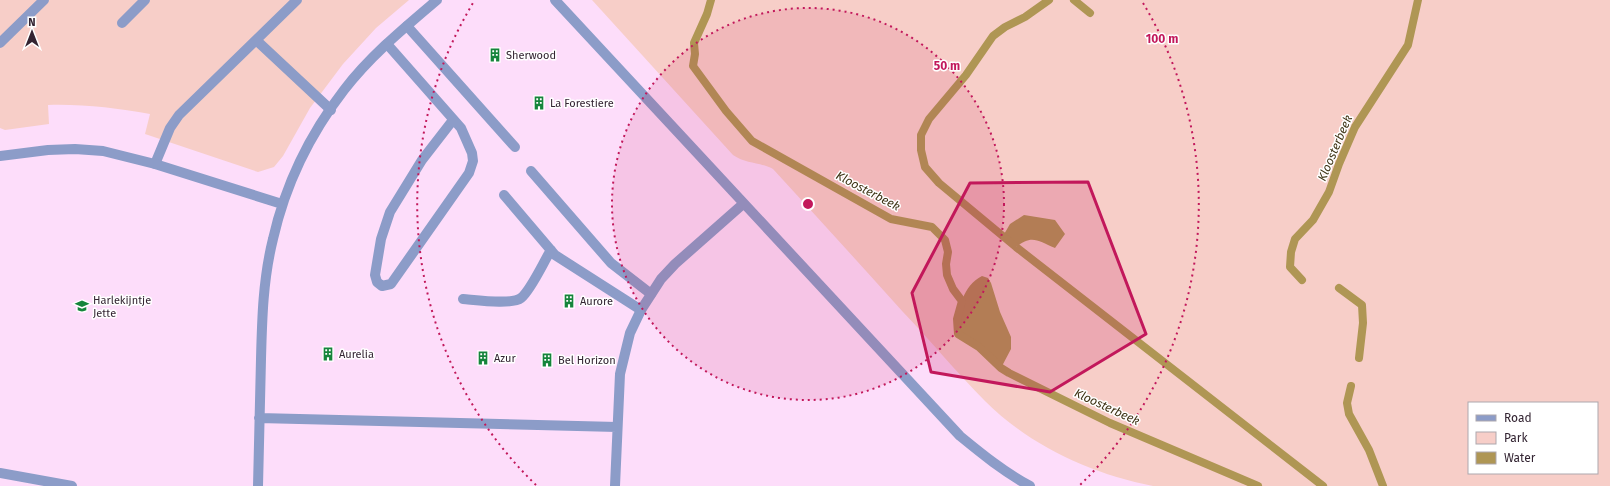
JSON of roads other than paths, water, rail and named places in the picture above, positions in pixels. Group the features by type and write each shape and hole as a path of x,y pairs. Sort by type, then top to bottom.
{"street":[{"path":"0,43 44,0"},
{"path":"122,22 145,0"},
{"path":"156,164 170,128 179,115 297,0"},
{"path":"258,486 263,307 272,240 282,204 308,147 343,90 387,44 437,0"},
{"path":"555,0 960,436 1013,477 1030,486"},
{"path":"407,26 515,147"},
{"path":"256,40 331,110"},
{"path":"387,44 461,128 472,153 473,160 469,173 392,284 382,286 377,282 375,275 383,232 390,212 422,160 453,120"},
{"path":"0,156 48,150 74,149 103,151 156,164 282,204"},
{"path":"530,170 611,263 651,294"},
{"path":"504,195 551,250 562,259 641,310"},
{"path":"615,486 620,374 630,333 641,310 651,294 675,264 743,204"},
{"path":"463,299 509,301 522,298 551,250"},
{"path":"259,418 617,427"},
{"path":"0,472 72,486"},
{"path":"1007,486 1013,477"}],"water":[{"path":"1024,215 1055,220 1065,234 1055,248 1035,240 1026,241 1016,247 1003,236 1010,224"},
{"path":"982,276 988,278 991,283 1000,312 1011,337 1011,349 1001,368 979,347 958,334 958,318 962,301 969,287"}],"waterway":[{"name":"Kloosterbeek","path":"711,0 707,14 694,43 695,54 693,66 726,111 752,141 891,219 932,227 945,240 948,252 946,264 947,275 953,289 962,301 957,319 958,334 979,347 1001,368 1009,373 1110,423 1258,486"},
{"name":"Kloosterbeek","path":"1049,0 1025,17 1005,27 993,36 966,75 929,119 921,135 921,150 925,167 939,183 1016,247 1323,486"},
{"name":"Kloosterbeek","path":"1074,0 1090,13"},
{"name":"Kloosterbeek","path":"1302,280 1290,267 1291,252 1295,239 1313,220 1329,192 1355,127 1408,45 1418,0"},
{"name":"Kloosterbeek","path":"1339,288 1362,305 1363,323 1359,358"},
{"name":"Kloosterbeek","path":"1351,386 1347,403 1349,414 1369,450 1383,486"}],"place":[{"name":"Sherwood","path":"495,55"},
{"name":"La Forestiere","path":"539,103"},
{"name":"Aurore","path":"569,301"},
{"name":"Harlekijntje Jette","path":"82,306"},
{"name":"Aurelia","path":"328,354"},
{"name":"Azur","path":"483,358"},
{"name":"Bel Horizon","path":"547,360"}]}
